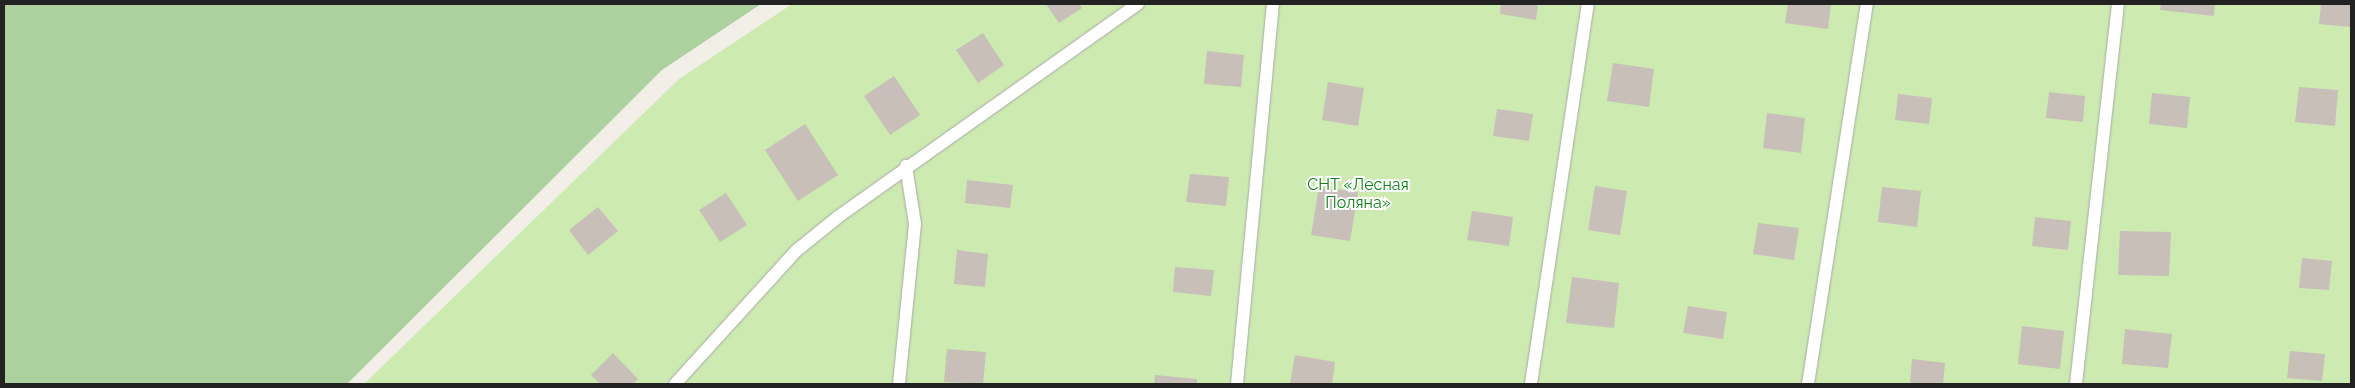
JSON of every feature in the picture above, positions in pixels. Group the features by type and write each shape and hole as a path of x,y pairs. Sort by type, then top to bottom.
{"lane":[{"path":"675,384 796,251 906,166 1138,4"},
{"path":"1237,384 1273,4"},
{"path":"1531,384 1588,4"},
{"path":"1808,384 1867,4"},
{"path":"2076,384 2118,4"},
{"path":"899,384 915,224 906,166"}],"green space":[{"path":"4,4 761,4 662,70 347,384 4,384"},
{"name":"СНТ «Лесная Поляна»","path":"792,4 2351,4 2351,384 364,384 679,79"}],"building":[{"path":"1046,4 1079,4 1082,8 1059,23"},
{"path":"1501,4 1538,4 1536,20 1500,14"},
{"path":"1788,4 1831,4 1828,29 1785,23"},
{"path":"2161,4 2215,4 2214,16 2160,10"},
{"path":"2321,4 2351,4 2351,27 2319,24"},
{"path":"983,33 1004,65 978,83 956,50"},
{"path":"1207,51 1244,55 1241,87 1204,84"},
{"path":"1613,63 1654,69 1649,107 1607,101"},
{"path":"894,76 920,115 890,135 864,96"},
{"path":"1328,82 1364,88 1358,126 1322,120"},
{"path":"2299,87 2338,90 2335,126 2295,122"},
{"path":"2049,92 2085,96 2083,122 2046,118"},
{"path":"2152,93 2190,97 2187,128 2149,124"},
{"path":"1898,94 1932,98 1929,124 1895,120"},
{"path":"1497,109 1533,114 1529,141 1493,136"},
{"path":"1767,113 1805,118 1801,153 1763,148"},
{"path":"805,124 838,175 798,201 765,150"},
{"path":"1190,174 1229,177 1226,206 1186,202"},
{"path":"967,180 1013,185 1010,208 965,203"},
{"path":"1595,186 1627,191 1620,235 1588,230"},
{"path":"1319,187 1358,192 1350,241 1311,235"},
{"path":"1882,187 1921,191 1917,227 1878,222"},
{"path":"726,193 747,225 720,242 699,210"},
{"path":"598,207 618,231 588,255 569,230"},
{"path":"1472,211 1513,217 1509,246 1467,240"},
{"path":"2035,217 2071,221 2068,250 2032,246"},
{"path":"1758,223 1799,228 1794,260 1753,254"},
{"path":"2120,231 2171,232 2169,276 2118,275"},
{"path":"957,250 988,254 985,287 954,284"},
{"path":"2302,258 2332,261 2329,290 2299,288"},
{"path":"1175,267 1214,270 1211,296 1173,292"},
{"path":"1572,277 1619,283 1614,328 1566,323"},
{"path":"1688,306 1727,312 1723,339 1683,333"},
{"path":"2022,326 2064,331 2060,369 2018,364"},
{"path":"2125,329 2172,334 2168,368 2122,364"},
{"path":"947,349 986,352 983,384 944,382"},
{"path":"2290,351 2325,354 2322,381 2287,378"},
{"path":"613,353 638,379 633,384 600,384 591,375"},
{"path":"1295,355 1335,362 1332,384 1290,384"},
{"path":"1912,359 1945,363 1943,384 1910,384"},
{"path":"1155,375 1197,379 1197,384 1154,384"}]}
